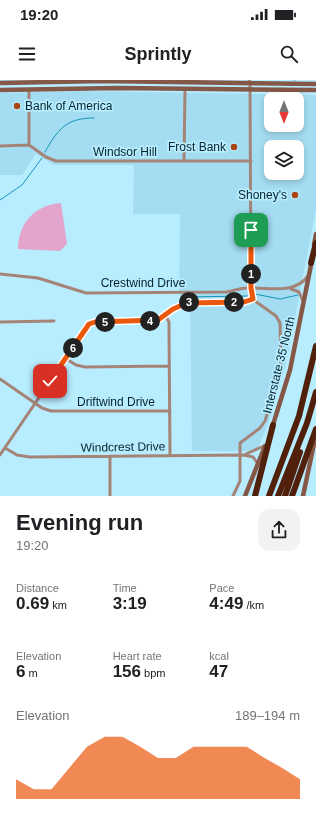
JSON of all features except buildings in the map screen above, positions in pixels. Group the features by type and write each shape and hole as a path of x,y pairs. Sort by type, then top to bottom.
{"highway":[{"path":"311,263 316,243"},
{"path":"269,496 291,441 304,400 316,346"},
{"path":"286,496 302,446 316,392"},
{"path":"278,496 307,423"},
{"path":"255,496 273,425"},
{"path":"292,496 316,429"},
{"path":"265,496 275,473 281,466"}],"main road":[{"path":"0,83 83,81 251,81 316,84"},
{"path":"30,90 33,86 54,82"},
{"path":"185,89 187,85 209,82"},
{"path":"0,90 316,90"},
{"name":"Interstate 35 North","path":"245,496 266,445 290,370 316,234"},
{"path":"303,496 316,434"}],"street":[{"path":"83,81 83,89"},
{"path":"233,496 240,481 242,455 240,443 265,421 281,369 280,323 276,316 253,299 251,288 251,81"},
{"path":"184,161 185,89"},
{"path":"0,146 29,145 30,90"},
{"name":"Windsor Hill","path":"29,145 46,157 56,161 251,161"},
{"name":"Crestwind Drive","path":"0,274 38,278 86,293 226,292 251,288 287,288 298,286 309,274"},
{"path":"287,288 299,292 304,303"},
{"path":"0,455 89,324 95,322 154,321 165,316 181,304 244,302 253,299"},
{"path":"165,316 169,322 170,456"},
{"path":"0,322 54,321"},
{"path":"65,358 76,365 85,367 169,366"},
{"name":"Driftwind Drive","path":"0,379 35,403 46,409 60,412 170,411"},
{"name":"Windcrest Drive","path":"5,448 17,455 25,457 170,456 242,455 260,450 266,445"},
{"path":"242,455 253,457 258,464"},
{"path":"110,456 110,496"}],"shaded area":[{"path":"83,91 264,94 264,132 304,132 304,95 316,95 316,209 286,364 268,424 257,451 192,451 190,296 179,295 180,214 133,214 134,165 54,165 36,154 22,175 0,175 0,93"},
{"path":"61,203 67,244 60,251 18,249 21,231 30,217 43,207"}],"waterway":[{"path":"45,152 54,137 64,126 76,120 94,118"},
{"path":"0,200 22,185 42,158"},
{"path":"255,294 280,299 298,295"},
{"path":"182,297 248,296"}],"place":[{"name":"Bank of America","path":"17,106"},
{"name":"Frost Bank","path":"234,147"},
{"name":"Shoney's","path":"295,195"}],"route":[{"path":"50,381 89,324 95,322 158,320 181,304 190,302 244,302 253,299 251,293 251,230"}]}
